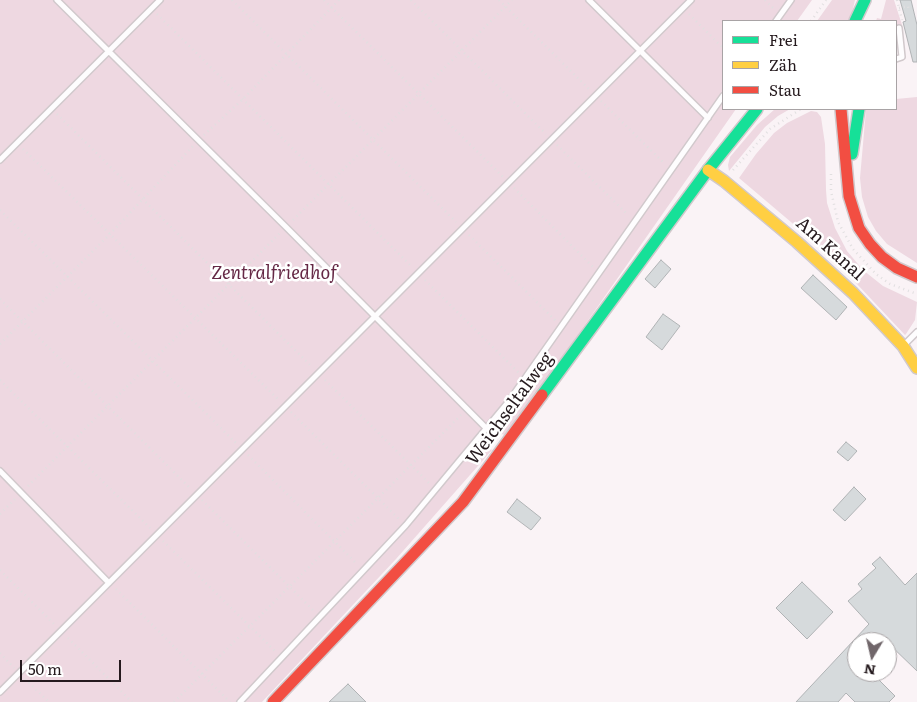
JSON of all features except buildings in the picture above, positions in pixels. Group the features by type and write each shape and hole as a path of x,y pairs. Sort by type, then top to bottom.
{"main road":[{"path":"856,20 865,0"},
{"path":"868,20 870,0"},
{"path":"841,110 849,196 853,213 870,244 897,268 917,277"},
{"path":"848,176 859,110"},
{"name":"Weichseltalweg","path":"274,702 463,502 708,170 754,113"},
{"name":"Am Kanal","path":"708,170 724,181 797,242 853,293 902,346 917,368"}],"lane":[{"path":"57,0 487,429"},
{"path":"0,160 160,0"},
{"path":"590,0 708,118"},
{"path":"0,692 691,0"},
{"path":"777,20 791,0"},
{"path":"897,58 902,57 899,28"},
{"path":"240,702 406,525 487,429 600,274 634,221 722,97"},
{"path":"902,346 917,332"},
{"path":"0,471 109,583"}],"path":[{"path":"232,0 562,327"},
{"path":"324,0 600,274"},
{"path":"0,344 339,0"},
{"path":"411,0 634,221"},
{"path":"500,0 671,171"},
{"path":"0,514 512,0"},
{"path":"812,20 826,0"},
{"path":"897,0 903,25 899,28"},
{"path":"899,8 908,6 909,12"},
{"path":"152,8 525,379"},
{"path":"683,8 722,47"},
{"path":"52,108 436,490"},
{"path":"724,181 770,129 799,110"},
{"path":"17,143 406,525"},
{"path":"0,210 364,570"},
{"path":"0,299 320,617"},
{"path":"0,380 282,658"},
{"path":"174,702 467,409"},
{"path":"109,583 230,702"}],"green space":[{"name":"Zentralfriedhof","path":"0,0 812,0 798,20 722,20 722,110 735,110 540,389 504,435 497,433 488,444 488,447 492,450 396,559 262,702 0,702"},
{"path":"832,0 855,0 850,20 818,20"},
{"path":"886,0 894,0 902,25 897,26 897,20 876,20 877,18 881,19"},
{"path":"917,97 917,263 887,244 876,231 868,217 862,197 860,178 866,110 897,110 897,99"},
{"path":"774,110 788,110 765,127 729,171 730,157 757,125"},
{"path":"811,111 817,112 821,117 825,144 827,203 835,228 847,251 863,270 883,286 917,302 915,320 905,335 840,266 739,178 774,133 787,123"}],"traffic: fast":[{"path":"855,20 865,0"},
{"path":"542,395 708,170 756,110"},
{"path":"852,154 859,110"}],"traffic: slow":[{"path":"708,170 724,181 797,242 853,293 903,346 917,368"}],"traffic: jam":[{"path":"841,110 849,196 859,228 882,257 897,268 917,277"},
{"path":"273,702 463,502 542,395"}]}
